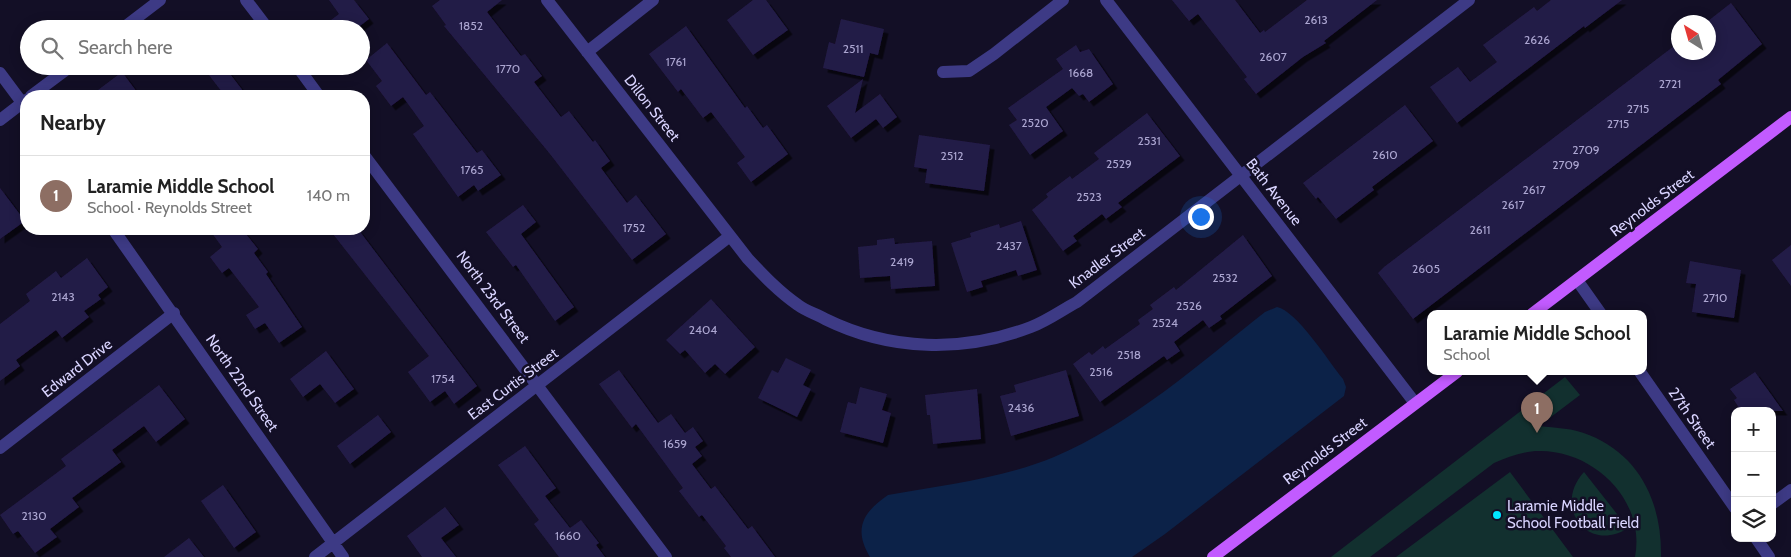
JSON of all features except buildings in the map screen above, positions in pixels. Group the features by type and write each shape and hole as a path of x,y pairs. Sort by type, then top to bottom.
{"main road":[{"name":"Reynolds Street","path":"1537,310 1791,118"},
{"name":"Reynolds Street","path":"1213,557 1453,375"}],"street":[{"path":"134,20 160,0"},
{"path":"246,0 261,20"},
{"name":"Dillon Street","path":"547,0 730,236"},
{"path":"587,52 653,0"},
{"path":"943,72 969,71 994,54 1063,0"},
{"name":"Bath Avenue","path":"1106,0 1415,403"},
{"name":"Knadler Street","path":"730,236 771,284 800,306 844,328 885,341 931,346 985,341 1032,327 1077,302 1468,0"},
{"path":"0,73 20,95"},
{"path":"41,90 60,75"},
{"path":"303,75 314,90"},
{"path":"0,120 20,106"},
{"name":"North 23rd Street","path":"370,163 539,385 666,557"},
{"name":"North 22nd Street","path":"117,235 343,557"},
{"name":"East Curtis Street","path":"315,557 730,236"},
{"path":"1577,280 1598,310"},
{"name":"Edward Drive","path":"0,448 174,314"},
{"name":"27th Street","path":"1642,375 1731,502"},
{"path":"1776,501 1791,490"},
{"path":"1759,542 1769,557"}],"green space":[{"path":"1565,377 1580,395 1539,426 1571,430 1589,435 1607,444 1622,455 1645,484 1652,501 1660,537 1661,557 1635,557 1636,536 1632,516 1624,498 1611,482 1596,469 1578,459 1559,453 1533,451 1521,453 1494,463 1370,557 1331,557"},
{"name":"Laramie Middle School Football Field","path":"1510,472 1573,557 1396,557"},
{"path":"1584,472 1628,528 1613,534 1600,535 1588,531 1579,523 1573,512 1572,499 1575,486"}],"water":[{"path":"1277,307 1285,311 1303,327 1343,379 1346,387 1344,396 1165,534 1132,557 870,557 862,538 863,522 872,508 888,495 1013,471 1054,457 1083,443 1111,428 1164,392 1265,312"}],"place":[{"name":"Laramie Middle School","path":"1537,433"},
{"name":"Laramie Middle School Football Field","path":"1497,515"}]}
